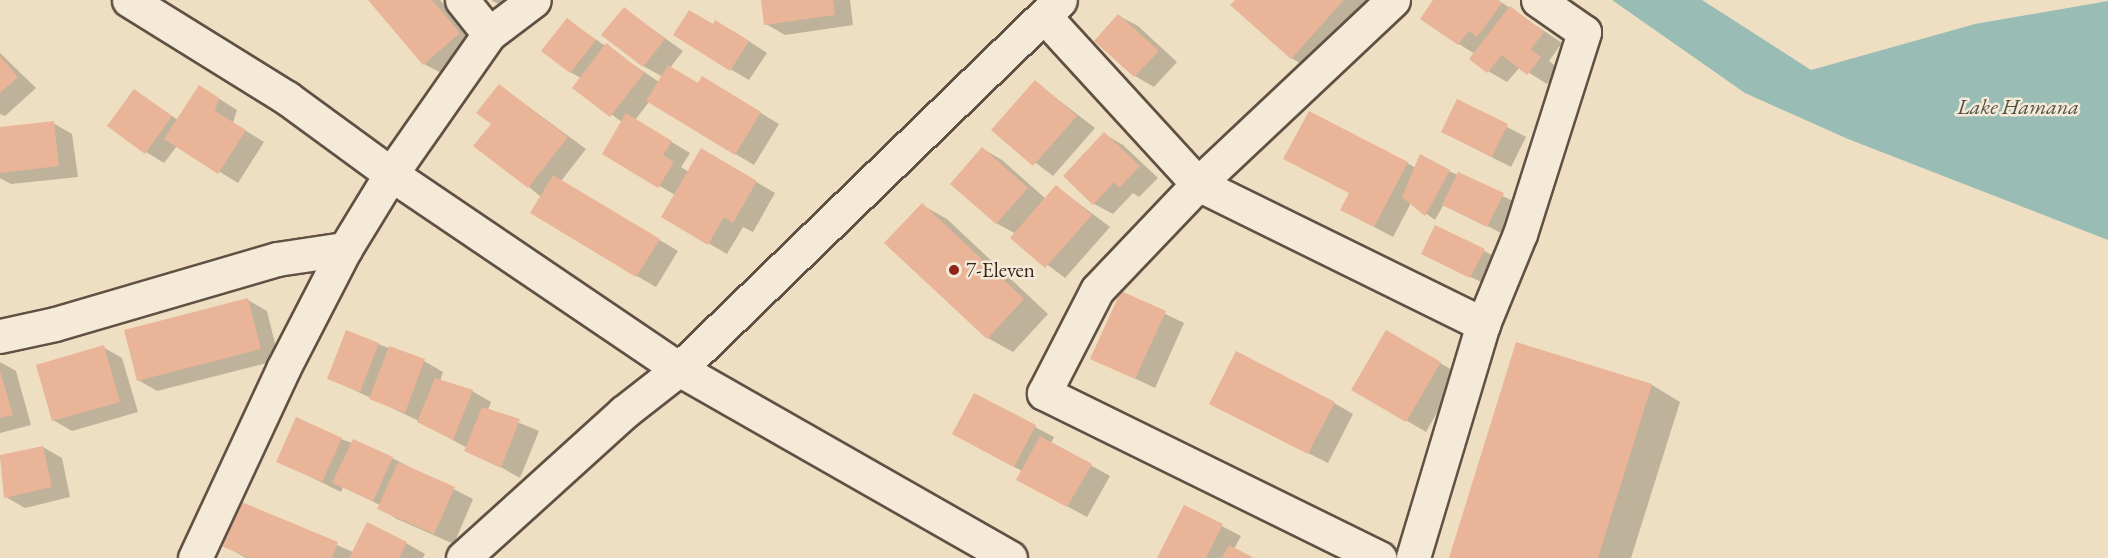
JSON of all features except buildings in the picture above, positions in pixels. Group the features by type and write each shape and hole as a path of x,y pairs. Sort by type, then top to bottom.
{"street":[{"path":"129,0 287,98 391,174 679,369 1010,558"},
{"path":"462,0 489,33"},
{"path":"195,558 283,369 345,249 391,174 489,33 534,0"},
{"path":"1380,558 1044,393 1097,290 1198,184 1393,0"},
{"path":"1413,558 1483,324 1520,234 1584,32 1538,0"},
{"path":"463,558 624,412 679,369 1052,8 1198,184 1483,324"},
{"path":"0,336 55,324 277,259 345,249"}],"water":[{"name":"Lake Hamana","path":"1612,0 1702,0 1811,70 1975,24 2108,1 2108,240 1848,139 1745,93"}],"place":[{"name":"7-Eleven","path":"954,270"}]}
